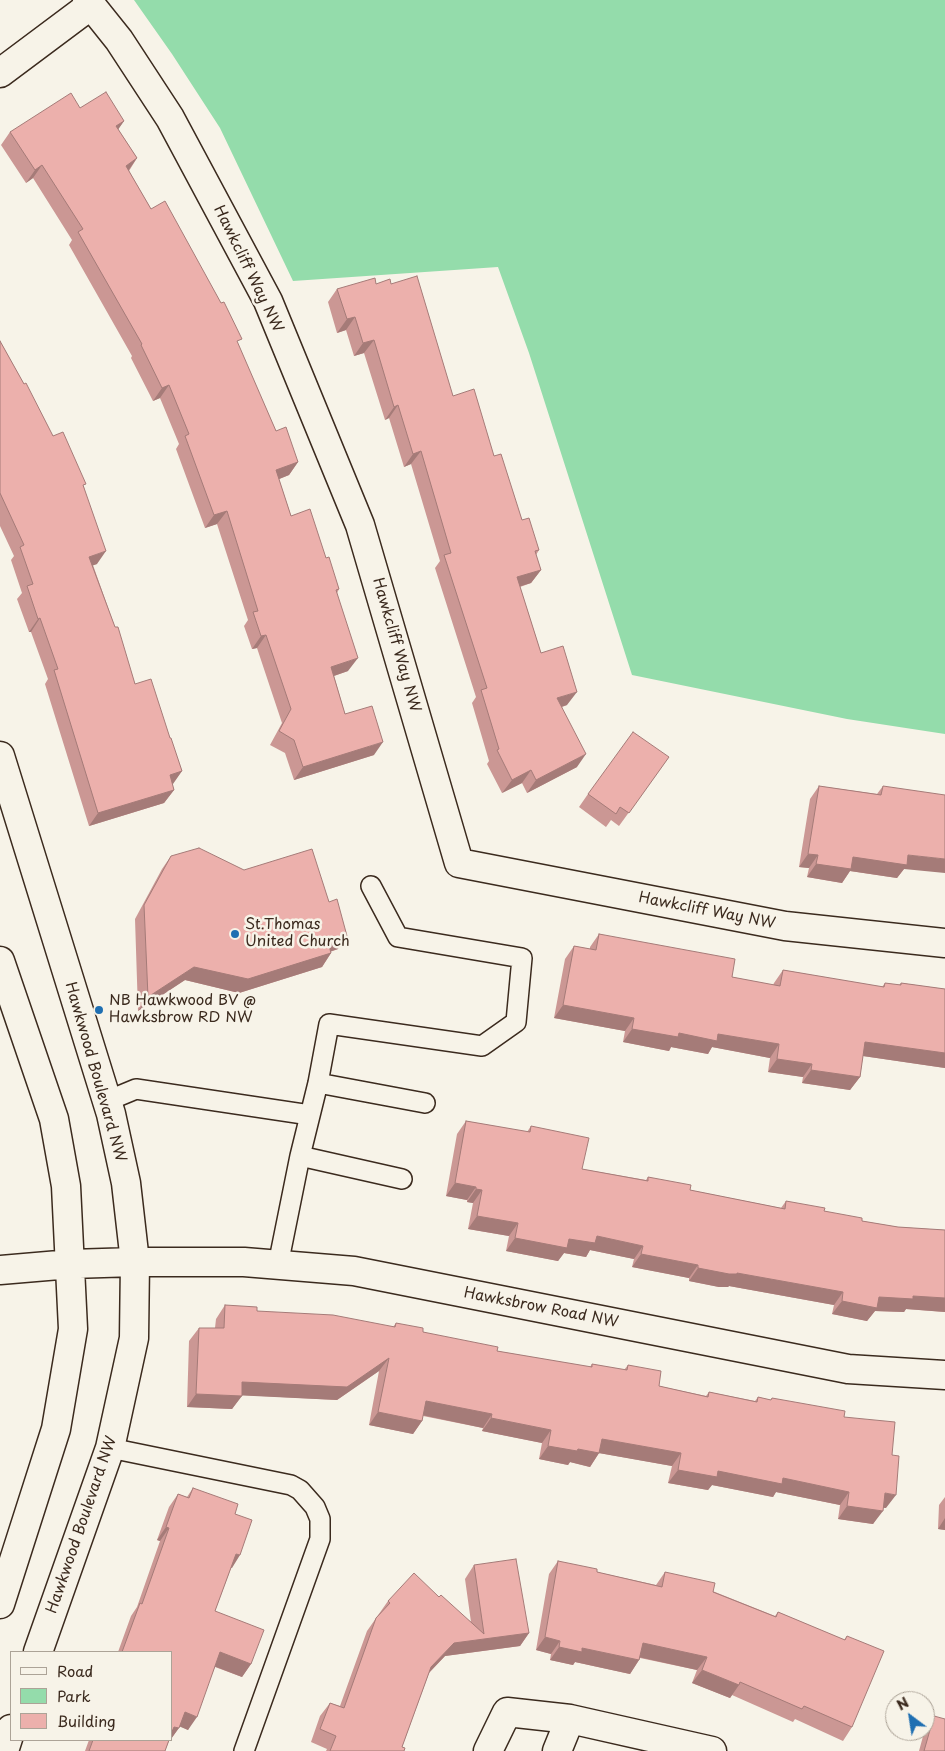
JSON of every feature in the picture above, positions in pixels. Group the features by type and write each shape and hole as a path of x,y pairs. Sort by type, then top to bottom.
{"street":[{"path":"0,73 56,33 89,2"},
{"name":"Hawkcliff Way NW","path":"89,2 118,40 170,118 268,301 360,525 459,864 785,926 945,943"},
{"name":"Hawkwood Boulevard NW","path":"0,756 106,1101 126,1183 134,1262 134,1338 110,1448 38,1651"},
{"path":"0,961 54,1120 66,1186 73,1329 56,1429 0,1604"},
{"name":"Hawksbrow Road NW","path":"0,1270 71,1264 244,1262 354,1271 848,1369 945,1375"},
{"path":"488,1751 507,1712 570,1719 712,1751"},
{"path":"557,1751 570,1719"},
{"path":"4,1751 10,1733"}],"lane":[{"path":"278,1265 329,1024 482,1046 516,1022 522,958 398,937 371,886"},
{"path":"318,1083 426,1103"},
{"path":"106,1101 136,1089 310,1115"},
{"path":"300,1156 402,1179"},
{"path":"110,1448 291,1485 300,1490 316,1507 320,1519 320,1539 244,1751"}],"green space":[{"path":"134,0 945,0 945,734 847,719 632,675 529,353 498,267 293,281 220,128"}],"building":[{"path":"106,92 124,121 116,126 137,158 126,166 151,209 165,201 221,303 224,302 242,339 237,341 276,431 286,427 298,462 276,470 291,516 310,509 326,558 329,557 339,589 336,590 358,658 331,667 345,714 372,706 383,742 303,767 294,740 279,731 291,709 266,635 261,636 253,612 258,611 227,511 214,515 185,436 189,434 169,385 162,388 142,344 78,232 83,229 42,165 35,170 10,132 71,93 80,108"},
{"path":"417,276 453,396 474,389 494,456 501,454 522,520 529,518 539,550 535,551 541,570 517,577 541,653 563,646 577,692 557,698 586,754 536,780 531,770 512,780 497,750 499,749 481,690 487,688 444,555 451,553 421,451 413,454 398,405 394,407 374,340 363,343 355,317 347,319 337,289 375,278 376,284 390,279 391,284"},
{"path":"0,341 24,384 26,383 53,436 63,432 86,484 83,485 106,551 89,557 115,627 118,627 135,684 151,679 182,771 170,775 174,790 98,813 54,670 58,669 27,586 33,584 20,547 24,545 0,493"},
{"path":"633,732 669,757 629,813 620,807 616,814 588,794"},
{"path":"819,786 881,795 883,786 945,795 945,859 908,855 907,865 853,857 851,869 816,864 818,855 808,854"},
{"name":"St.Thomas United Church","path":"199,848 244,870 312,849 329,902 337,899 347,936 328,942 331,953 248,979 194,967 148,997 144,905 171,856"},
{"path":"599,934 735,959 732,977 780,986 783,970 884,987 885,983 901,985 901,983 945,989 945,1053 865,1042 860,1077 811,1070 812,1064 777,1059 779,1044 718,1034 717,1041 679,1033 678,1037 632,1029 634,1018 563,1005 574,946 596,950"},
{"path":"466,1121 530,1132 531,1126 589,1138 582,1169 648,1181 648,1177 691,1185 690,1190 785,1209 786,1201 825,1208 824,1211 862,1218 862,1221 898,1227 945,1230 945,1298 913,1296 913,1299 879,1297 877,1308 842,1301 843,1292 698,1268 698,1265 641,1254 643,1246 597,1236 595,1243 569,1239 567,1248 515,1238 518,1223 477,1216 482,1190 455,1183"},
{"path":"225,1305 257,1307 257,1311 333,1315 395,1327 396,1323 423,1328 423,1332 498,1347 497,1351 592,1367 592,1364 627,1370 628,1365 661,1371 659,1386 708,1397 709,1392 757,1402 758,1397 771,1400 772,1398 845,1411 844,1417 895,1422 892,1455 899,1456 896,1495 885,1493 883,1511 847,1506 849,1492 783,1478 782,1484 718,1471 717,1477 678,1470 681,1453 602,1439 599,1453 548,1446 551,1430 491,1418 492,1414 426,1401 422,1421 378,1412 389,1358 347,1387 242,1382 242,1396 196,1394 199,1328 224,1328"},
{"path":"193,1488 238,1504 235,1514 252,1520 240,1555 236,1554 215,1611 264,1630 251,1664 220,1652 197,1717 185,1712 179,1728 174,1727 172,1732 172,1651 122,1651 140,1603 142,1604 169,1528 166,1527 178,1494 189,1498"},
{"path":"516,1559 529,1633 454,1643 431,1667 402,1747 405,1748 404,1751 330,1751 336,1736 320,1729 330,1703 344,1708 376,1618 390,1603 388,1601 414,1573 439,1597 441,1595 484,1634 474,1565"},
{"path":"558,1561 597,1569 597,1572 662,1587 665,1572 715,1583 713,1592 776,1617 778,1612 845,1640 847,1636 884,1651 852,1727 804,1706 802,1709 740,1682 739,1685 702,1670 707,1657 643,1643 639,1660 582,1648 582,1652 559,1647 560,1641 545,1637"},
{"path":"935,1716 945,1719 945,1751 924,1751 927,1741 935,1741"},
{"path":"93,1741 169,1741 165,1751 89,1751"}],"place":[{"name":"St.Thomas United Church","path":"235,934"},
{"name":"NB Hawkwood BV @ Hawksbrow RD NW","path":"99,1010"}]}
